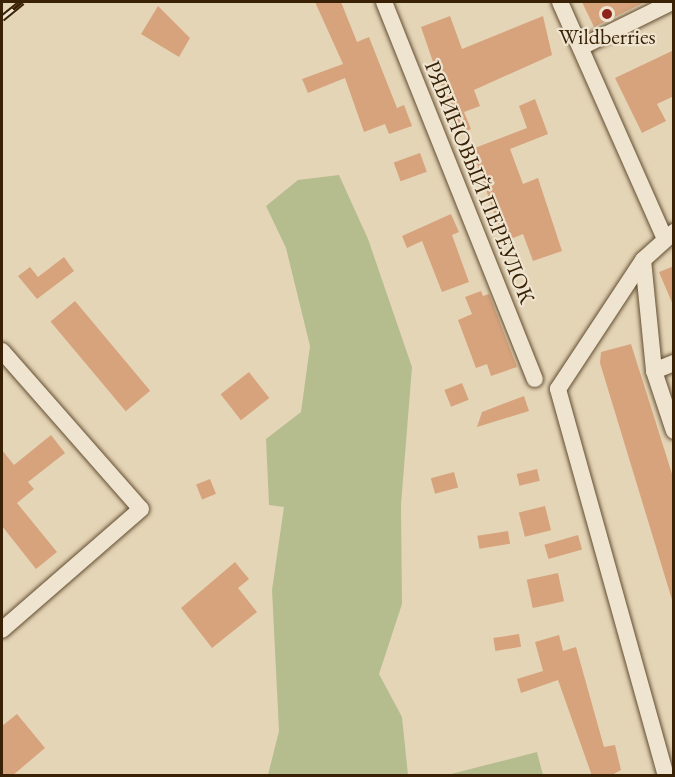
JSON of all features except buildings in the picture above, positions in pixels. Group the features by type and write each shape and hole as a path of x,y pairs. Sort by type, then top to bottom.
{"street":[{"name":"РЯБИНОВЫЙ ПЕРЕУЛОК","path":"384,2 535,379"},
{"path":"560,2 669,235 643,260 622,289 558,389 666,776"},
{"path":"581,47 672,2"},
{"path":"643,260 654,371 674,431"},
{"path":"2,351 141,509 2,630"},
{"path":"654,371 674,363"}],"green space":[{"path":"339,175 368,239 412,367 401,505 402,604 379,674 402,717 408,775 268,775 279,731 272,590 284,507 269,505 266,439 301,412 310,346 286,248 266,206 298,180"},
{"path":"537,752 543,775 447,775"}],"railway":[{"path":"2,18 22,2"}],"place":[{"name":"Wildberries","path":"607,14"}]}
